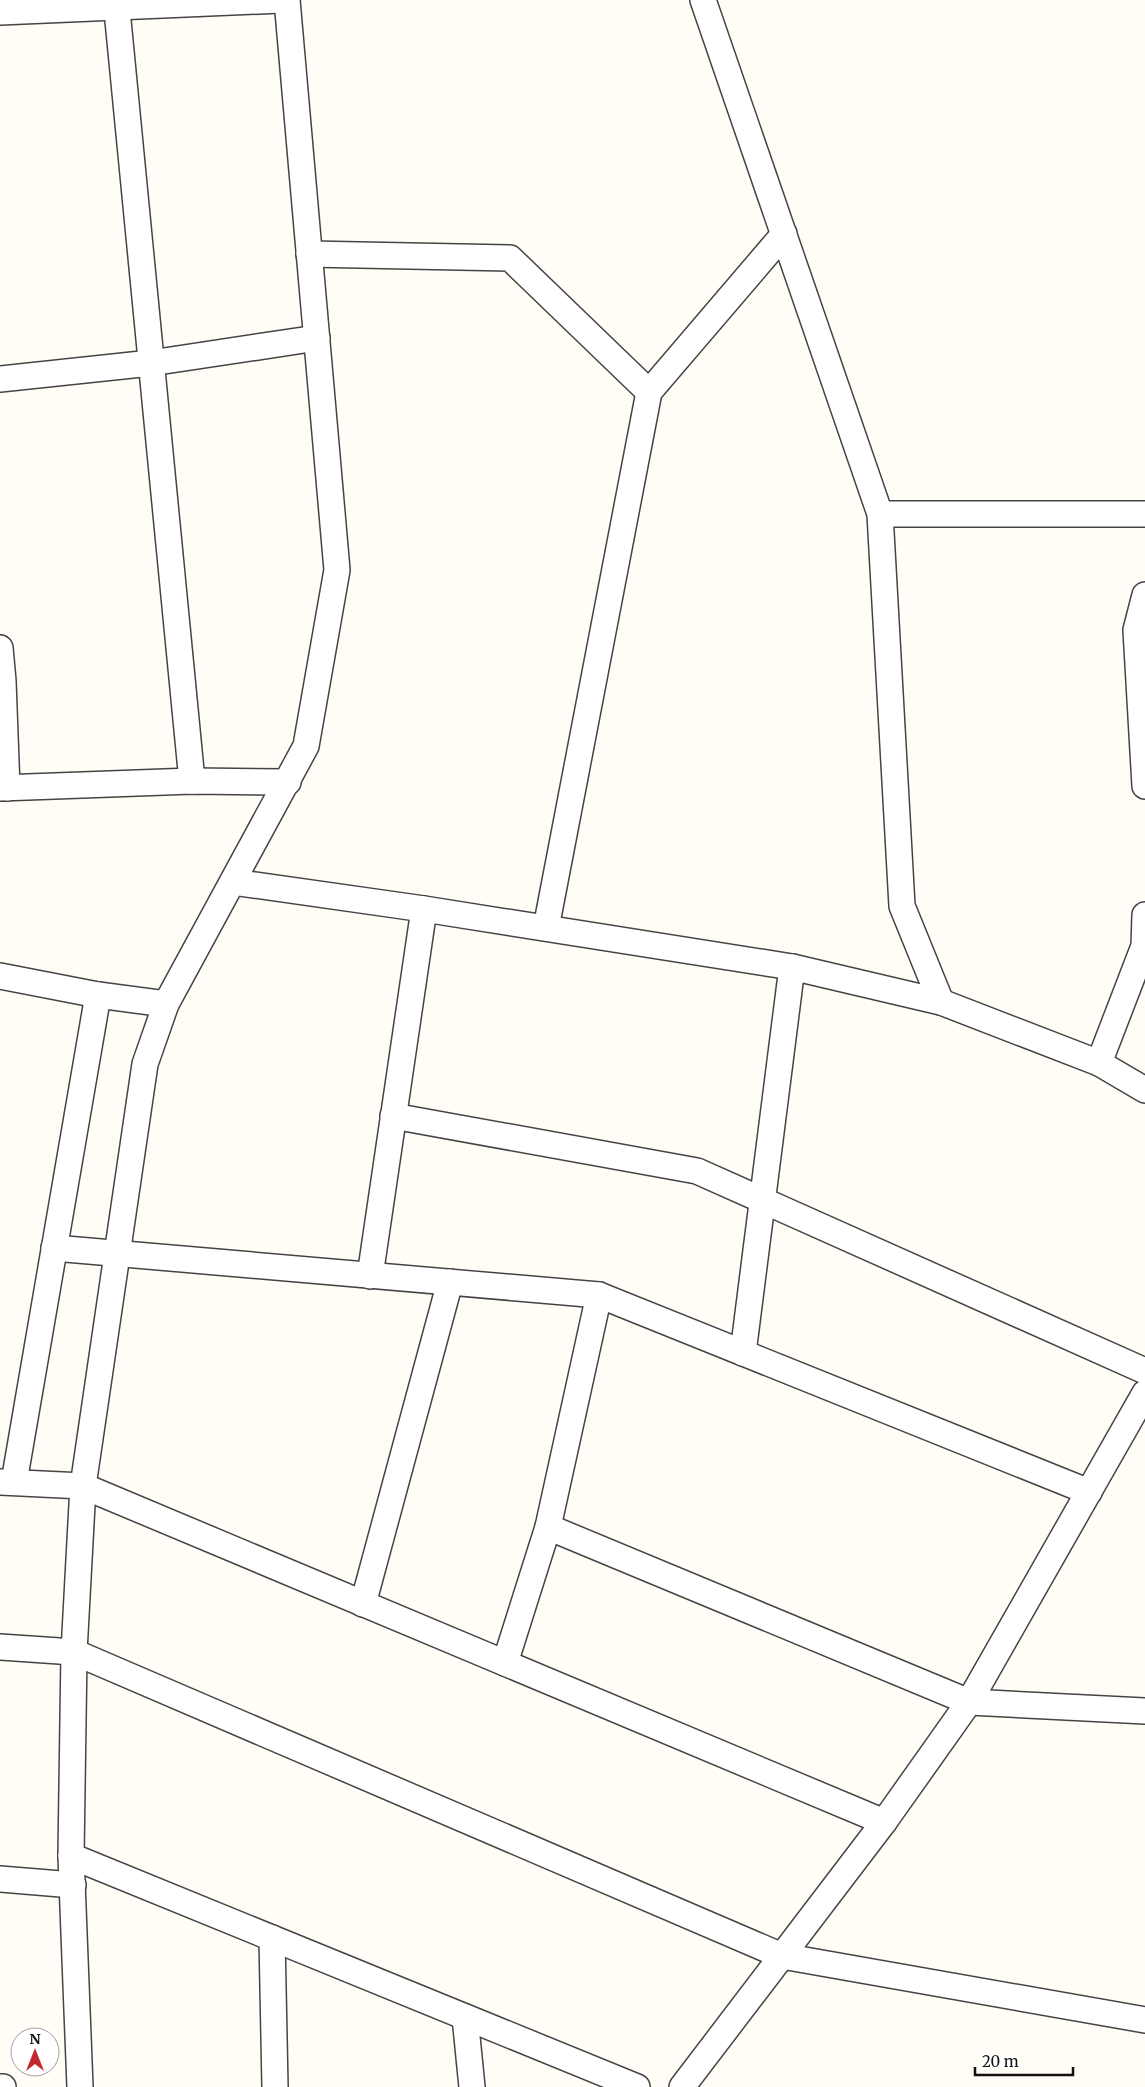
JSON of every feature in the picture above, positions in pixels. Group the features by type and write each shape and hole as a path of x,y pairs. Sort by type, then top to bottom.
{"street":[{"path":"0,12 116,3 281,0"},
{"path":"80,2087 71,1856 74,1652 83,1486 145,1064 166,1004 306,746 337,570 288,0"},
{"path":"703,0 880,514 902,906 941,1002"},
{"path":"116,3 192,781"},
{"path":"546,928 648,392 784,234"},
{"path":"310,254 510,258 648,392"},
{"path":"0,379 150,363 317,338"},
{"path":"880,514 1145,514"},
{"path":"1145,595 1136,630 1145,786"},
{"path":"0,648 3,681 3,788 192,781 288,782"},
{"path":"233,882 424,909 792,967 941,1002 1099,1063 1145,1090"},
{"path":"370,1276 424,909"},
{"path":"1099,1063 1144,946 1145,915"},
{"path":"743,1353 792,967"},
{"path":"0,976 98,995 166,1004"},
{"path":"98,995 54,1248 7,1482 83,1486 884,1822"},
{"path":"393,1116 697,1171 1145,1371"},
{"path":"54,1248 599,1295 1088,1492"},
{"path":"363,1604 450,1282"},
{"path":"505,1663 548,1527 599,1295"},
{"path":"682,2087 884,1822 969,1702 1145,1393"},
{"path":"548,1527 969,1702 1145,1711"},
{"path":"0,1647 74,1652 782,1956 1145,2020"},
{"path":"71,1856 636,2087"},
{"path":"0,1879 72,1885"},
{"path":"272,1938 275,2087"},
{"path":"465,2017 472,2087"}]}
